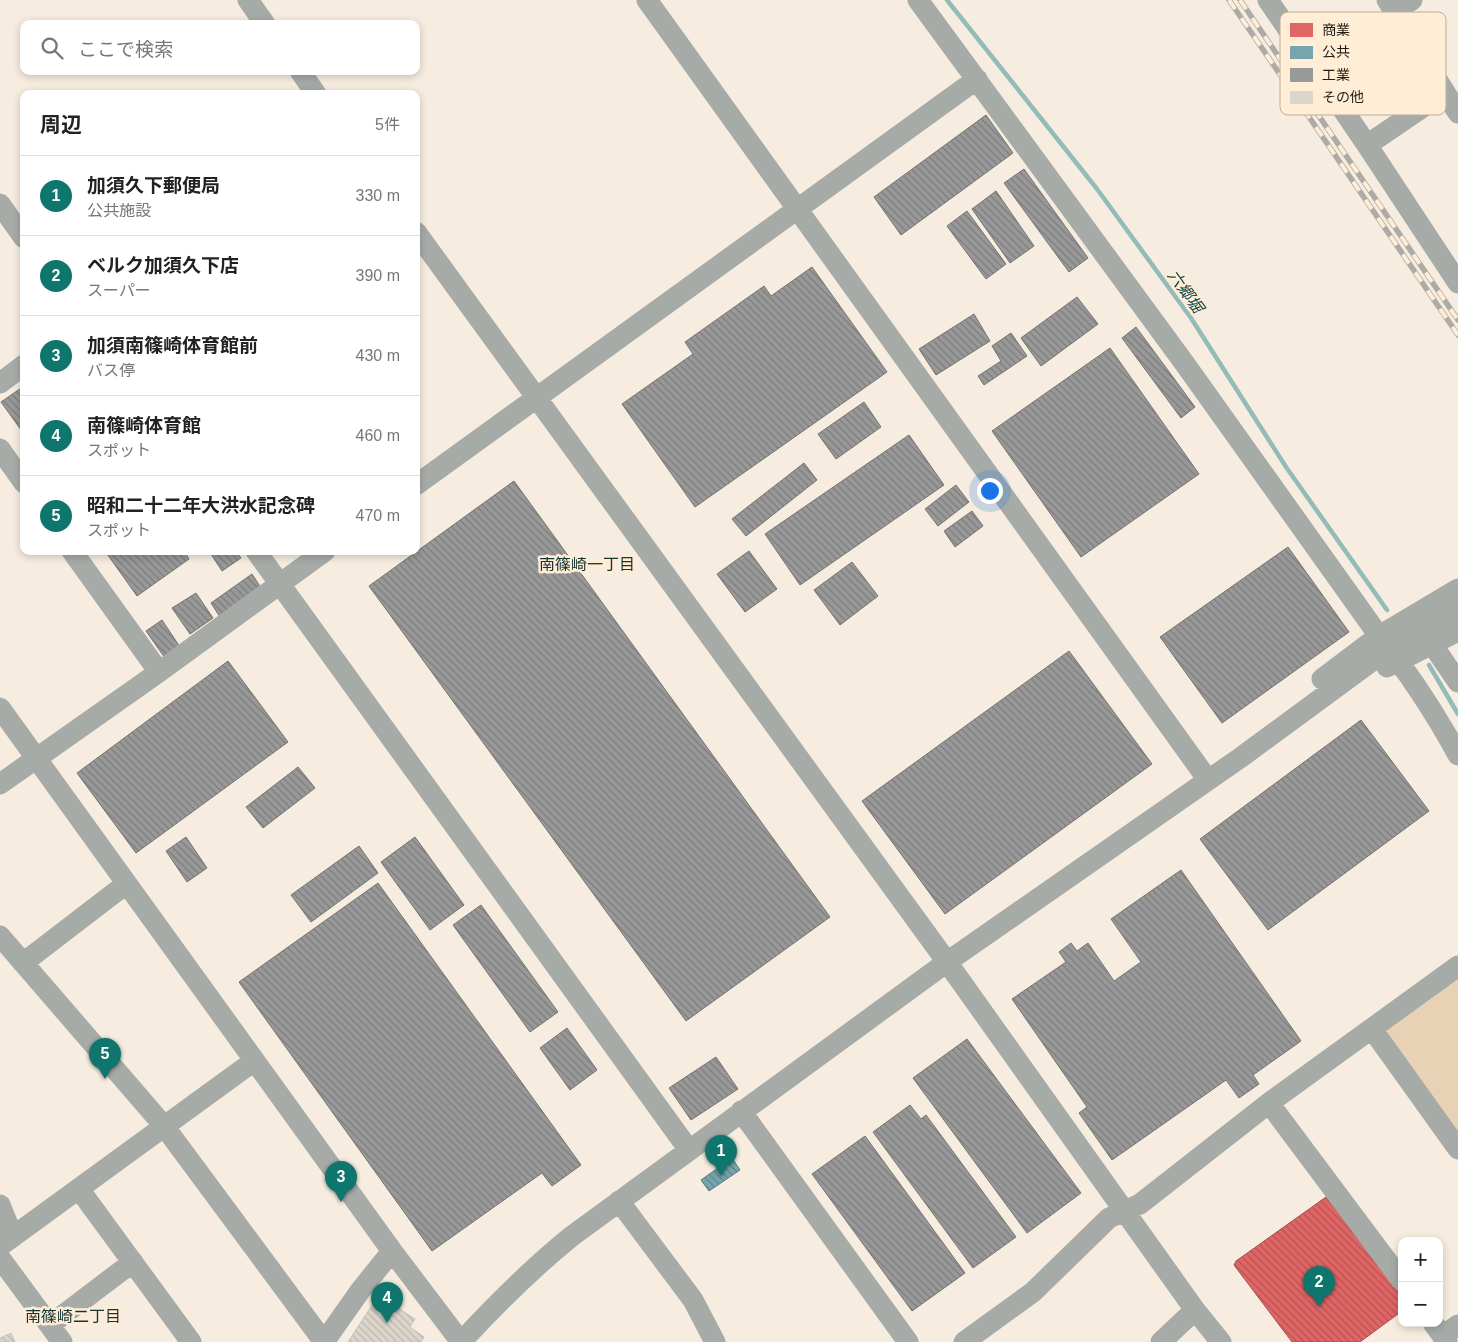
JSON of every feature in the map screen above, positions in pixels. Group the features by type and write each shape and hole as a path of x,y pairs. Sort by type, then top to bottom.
{"street":[{"path":"248,0 262,20"},
{"path":"647,0 1208,780"},
{"path":"918,0 1179,356 1386,650 1434,712 1458,755"},
{"path":"1268,0 1280,18"},
{"path":"303,75 313,90"},
{"path":"420,482 977,79"},
{"path":"1446,94 1458,113"},
{"path":"1346,115 1458,283"},
{"path":"1366,145 1411,115"},
{"path":"0,204 20,232"},
{"path":"420,237 947,962 1195,1310 1221,1342"},
{"path":"0,383 20,368"},
{"path":"0,449 20,477"},
{"path":"75,555 158,672"},
{"path":"259,555 688,1150"},
{"path":"0,784 320,555"},
{"path":"0,708 392,1251 461,1342 495,1304 534,1267 619,1201 947,962 1240,758 1386,650 1458,589"},
{"path":"1386,650 1458,611"},
{"path":"1386,650 1432,644 1458,631"},
{"path":"1432,644 1458,682"},
{"path":"23,963 126,884"},
{"path":"0,936 164,1126 324,1342 360,1291 392,1251"},
{"path":"964,1342 1033,1292 1109,1218 1140,1204 1269,1103 1458,966"},
{"path":"1372,1029 1458,1149"},
{"path":"0,1205 6,1242 254,1061"},
{"path":"1269,1103 1398,1276"},
{"path":"741,1111 908,1342"},
{"path":"79,1188 133,1262 181,1338"},
{"path":"619,1201 694,1300 715,1342"},
{"path":"0,1258 56,1334 133,1262"},
{"path":"1161,1342 1195,1310"}],"shaded area":[{"path":"1458,973 1458,1141 1387,1037 1387,1028"}],"building: 商業":[{"path":"1326,1197 1398,1292 1398,1314 1360,1342 1292,1342 1234,1265 1236,1261"}],"building: 公共":[{"path":"732,1158 740,1170 709,1191 701,1180"}],"building: 工業":[{"path":"986,115 1013,153 901,235 874,197"},
{"path":"1024,169 1088,258 1069,272 1004,183"},
{"path":"996,191 1034,246 1010,263 972,209"},
{"path":"967,211 1006,264 986,279 947,226"},
{"path":"812,267 887,372 695,507 622,404 693,354 685,342 764,286 771,296"},
{"path":"1077,297 1098,324 1041,366 1021,338"},
{"path":"974,314 990,341 936,375 919,349"},
{"path":"1136,327 1195,407 1181,418 1122,338"},
{"path":"1011,333 1027,356 984,385 978,376 1001,361 992,346"},
{"path":"1110,348 1199,474 1081,557 992,431"},
{"path":"20,389 20,428 1,402"},
{"path":"864,402 881,427 836,459 818,434"},
{"path":"909,435 944,485 800,585 765,534"},
{"path":"804,463 817,480 746,536 732,519"},
{"path":"514,481 830,917 686,1021 369,586 412,555 420,555 420,549"},
{"path":"956,485 969,502 938,526 925,509"},
{"path":"972,511 983,526 955,547 944,531"},
{"path":"1288,547 1349,632 1222,723 1160,637"},
{"path":"749,551 777,589 745,612 717,574"},
{"path":"108,555 186,555 189,559 137,596"},
{"path":"212,555 239,555 241,558 222,571"},
{"path":"852,562 878,596 840,625 814,590"},
{"path":"252,574 261,588 220,617 211,603"},
{"path":"196,593 213,618 190,634 172,608"},
{"path":"162,620 180,647 165,658 146,631"},
{"path":"1069,651 1152,764 945,914 862,801"},
{"path":"228,661 288,742 136,853 77,773"},
{"path":"1361,720 1429,811 1268,930 1200,839"},
{"path":"298,767 315,788 263,828 246,807"},
{"path":"186,837 207,868 187,882 166,851"},
{"path":"415,837 464,905 430,930 381,862"},
{"path":"359,846 378,873 311,922 291,895"},
{"path":"1181,870 1301,1041 1253,1075 1259,1084 1239,1098 1226,1080 1112,1160 1079,1113 1087,1107 1012,999 1066,962 1059,952 1071,943 1077,951 1088,943 1114,981 1141,962 1111,919"},
{"path":"378,883 581,1165 552,1186 542,1173 432,1251 239,982"},
{"path":"481,905 558,1012 530,1032 453,925"},
{"path":"567,1028 597,1070 570,1090 540,1048"},
{"path":"967,1039 1081,1193 1027,1233 913,1078"},
{"path":"716,1057 738,1089 691,1120 669,1088"},
{"path":"910,1105 921,1119 926,1115 1016,1237 973,1268 873,1132"},
{"path":"865,1136 965,1273 912,1311 812,1174"}],"building: その他":[{"path":"374,1302 390,1313 395,1306 415,1319 410,1327 424,1337 421,1342 348,1342"},
{"path":"11,1333 15,1342 1,1342 0,1338"}],"waterway":[{"name":"六郷堀","path":"947,0 1097,189 1191,318 1286,467 1387,610"},
{"name":"六郷堀","path":"1429,665 1458,714"}],"railway":[{"path":"1229,0 1280,75"},
{"path":"1240,0 1280,59"},
{"path":"1308,115 1458,335"},
{"path":"1318,115 1458,320"}],"place":[{"name":"昭和二十二年大洪水記念碑","path":"105,1079"},
{"name":"加須久下郵便局","path":"721,1176"},
{"name":"加須南篠崎体育館前","path":"341,1202"},
{"name":"ベルク加須久下店","path":"1319,1307"},
{"name":"南篠崎体育館","path":"387,1323"}],"district":[{"name":"南篠崎一丁目","path":"587,564"},
{"name":"南篠崎二丁目","path":"73,1316"}]}
